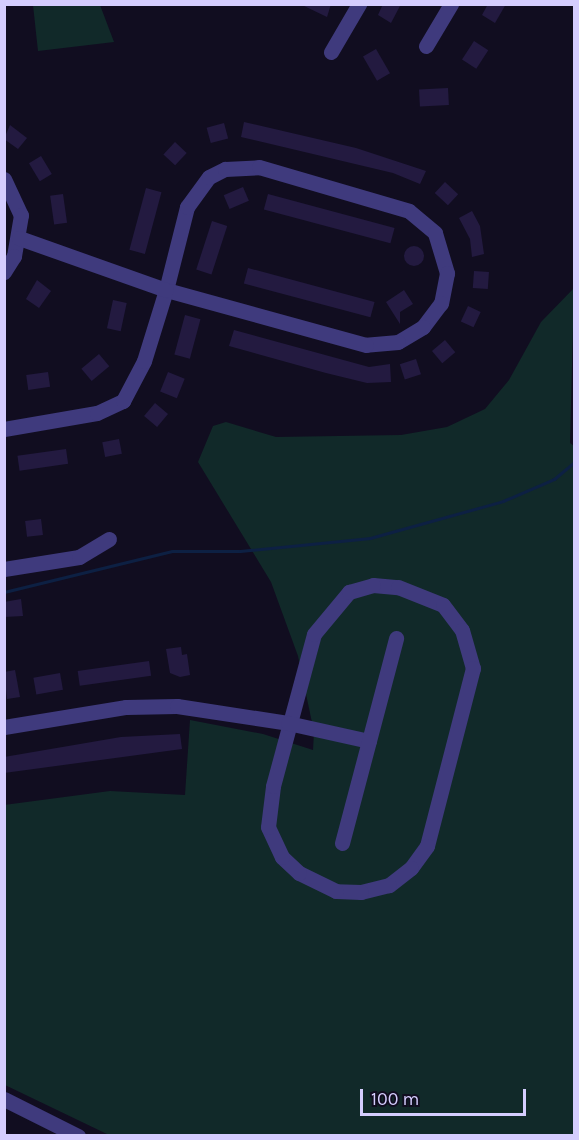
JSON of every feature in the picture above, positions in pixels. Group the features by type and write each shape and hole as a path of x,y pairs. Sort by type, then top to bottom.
{"street":[{"path":"331,52 359,4"},
{"path":"426,46 451,4"},
{"path":"4,429 97,413 123,401 134,387 166,290 179,228 197,190 209,177 243,166 409,212 435,233 446,258 445,288 434,314 412,335 385,344 366,345 166,290 19,238"},
{"path":"4,179 21,215 19,238 4,272"},
{"path":"4,569 79,556 109,539"},
{"path":"373,585 424,595 443,605 462,630 472,668 427,846 411,868 389,885 361,892 336,891 299,873 282,857 268,827 288,723 314,634 349,592 373,585"},
{"path":"342,843 396,638"},
{"path":"4,727 152,706 288,723 369,741"},
{"path":"4,1099 78,1136"}],"green space":[{"path":"33,5 100,5 114,42 38,51"},
{"path":"574,288 570,443 574,446 574,1135 109,1135 5,1085 4,805 110,791 185,795 190,720 263,734 313,750 314,732 298,656 271,582 198,462 213,426 226,422 276,437 401,435 447,427 485,409 509,380 541,322"}],"building":[{"path":"300,4 331,4 327,17"},
{"path":"383,4 401,4 391,23 378,15"},
{"path":"488,4 506,4 495,23 482,15"},
{"path":"474,41 488,50 476,69 462,59"},
{"path":"376,49 390,73 377,81 363,56"},
{"path":"448,88 449,105 420,106 419,90"},
{"path":"244,122 356,148 426,171 420,184 393,173 241,137"},
{"path":"224,123 228,138 211,143 207,128"},
{"path":"10,125 27,138 18,149 4,139"},
{"path":"175,142 187,153 175,165 163,154"},
{"path":"41,156 52,174 40,181 29,163"},
{"path":"445,182 458,194 448,205 435,193"},
{"path":"243,187 249,201 230,209 224,195"},
{"path":"146,188 161,192 145,254 129,250"},
{"path":"63,194 67,223 54,225 50,196"},
{"path":"268,194 395,228 390,243 264,209"},
{"path":"472,211 480,226 484,254 472,257 470,239 459,218"},
{"path":"212,221 227,226 211,274 196,270"},
{"path":"410,246 418,246 424,252 424,260 418,266 410,266 404,260 404,252"},
{"path":"248,268 375,302 370,317 244,283"},
{"path":"474,271 489,272 488,289 473,288"},
{"path":"37,280 51,291 39,308 26,299"},
{"path":"404,290 413,304 400,312 400,324 386,302"},
{"path":"113,300 127,303 121,331 107,328"},
{"path":"468,306 481,312 474,327 461,321"},
{"path":"185,315 200,319 190,359 174,355"},
{"path":"234,330 369,367 390,364 391,382 367,383 229,346"},
{"path":"445,340 455,352 442,363 432,351"},
{"path":"99,354 109,366 92,381 81,369"},
{"path":"416,359 421,374 405,379 400,364"},
{"path":"48,372 50,387 28,390 26,375"},
{"path":"168,372 185,379 177,398 160,391"},
{"path":"155,403 168,414 157,427 144,416"},
{"path":"119,439 122,454 105,457 102,442"},
{"path":"66,449 68,464 20,471 17,456"},
{"path":"41,519 43,535 27,537 25,521"},
{"path":"21,599 23,616 4,617 4,602"},
{"path":"181,647 182,655 187,654 190,675 180,677 170,673 166,649"},
{"path":"149,661 151,676 80,686 78,671"},
{"path":"15,670 20,697 7,699 4,672"},
{"path":"60,673 63,690 36,694 33,678"},
{"path":"180,734 182,749 4,773 4,757 121,737"}],"waterway":[{"path":"4,592 172,551 240,551 370,538 503,501 554,479 574,462"}]}
